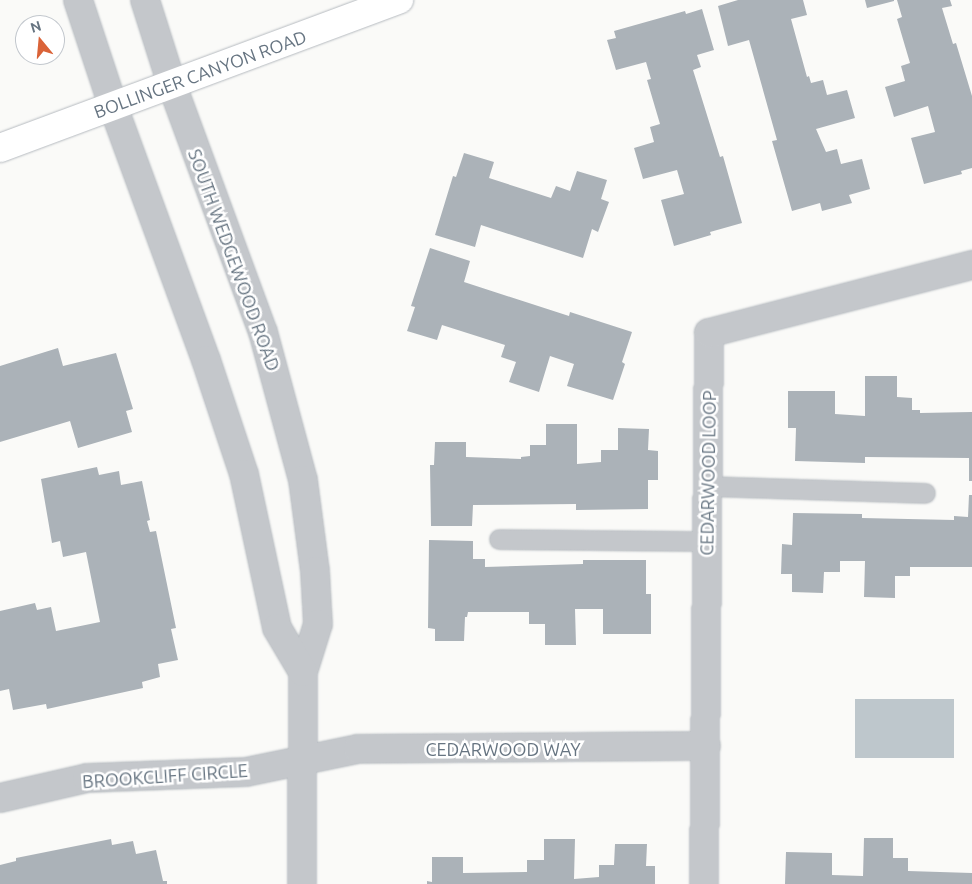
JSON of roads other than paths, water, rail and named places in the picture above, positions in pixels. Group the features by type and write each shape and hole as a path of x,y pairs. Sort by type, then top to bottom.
{"main road":[{"name":"BOLLINGER CANYON ROAD","path":"0,148 172,86 399,0"}],"street":[{"path":"78,0 113,106 206,360 244,474 276,628 303,672"},
{"name":"SOUTH WEDGEWOOD ROAD","path":"145,0 172,86 263,332 304,480 318,624 303,672 302,884"},
{"name":"CEDARWOOD LOOP","path":"704,884 709,333 972,266"},
{"name":"CEDARWOOD WAY","path":"302,761 358,749 706,746"},
{"name":"BROOKCLIFF CIRCLE","path":"0,798 88,778 230,774 302,761"}],"lane":[{"path":"707,486 925,493"},
{"path":"499,539 707,541"}]}
